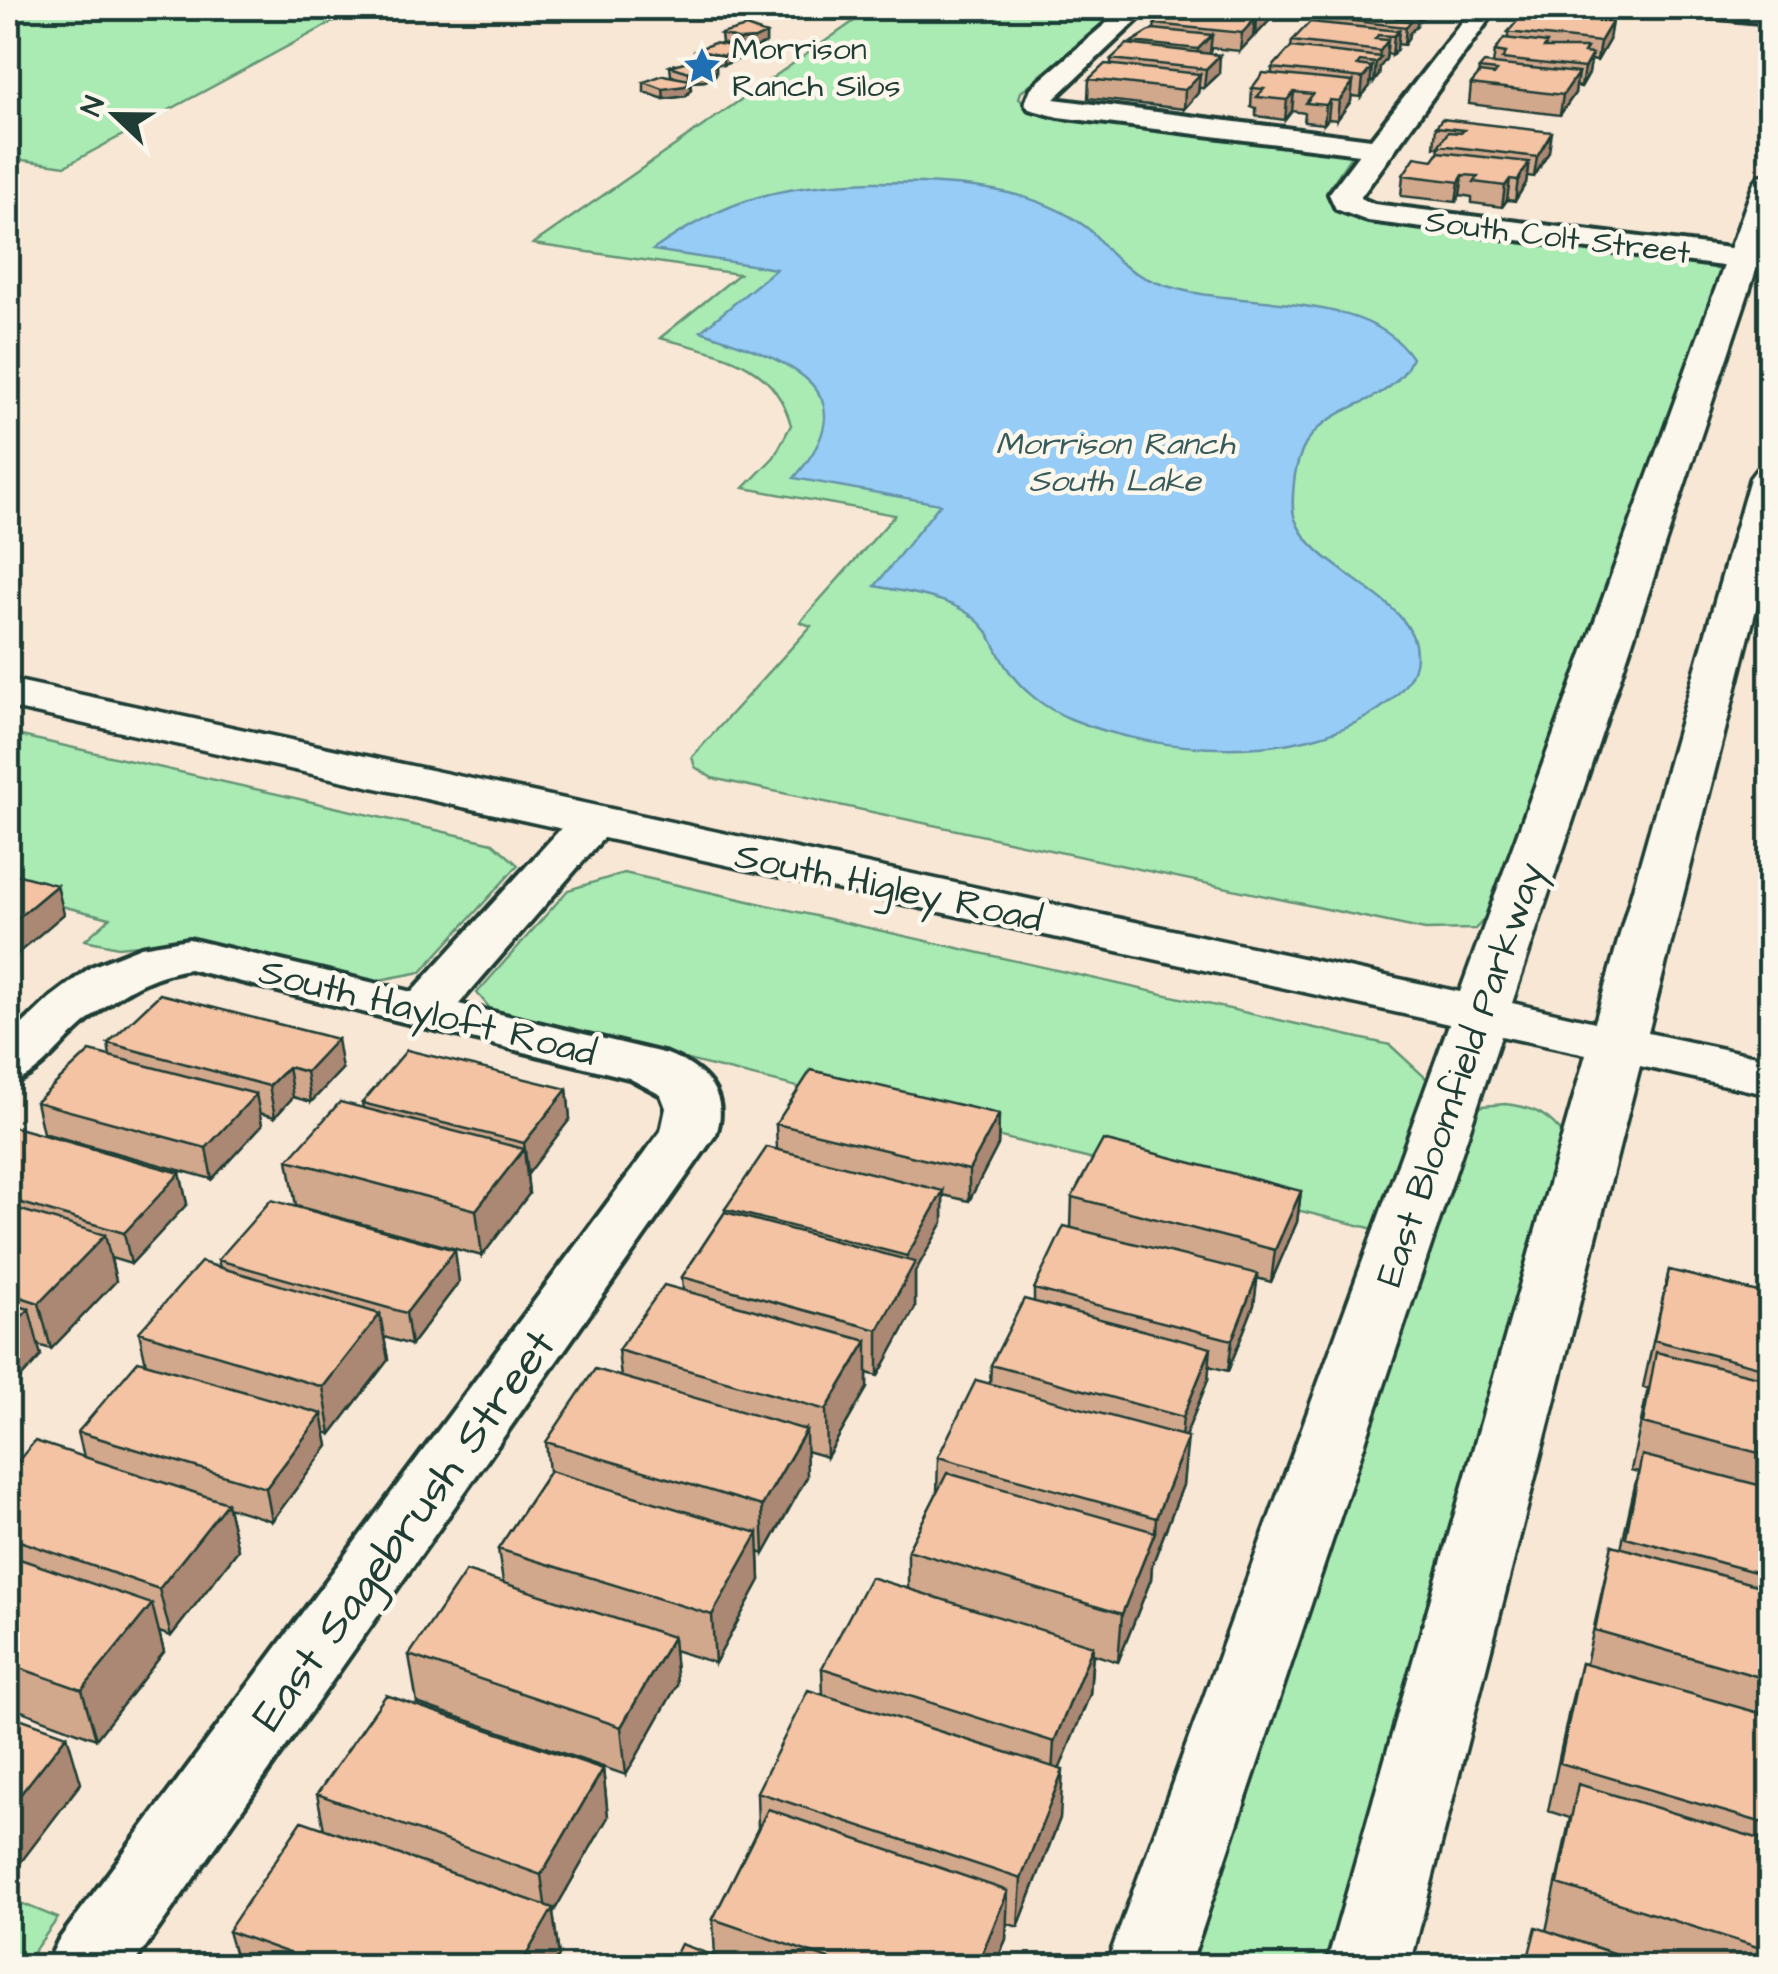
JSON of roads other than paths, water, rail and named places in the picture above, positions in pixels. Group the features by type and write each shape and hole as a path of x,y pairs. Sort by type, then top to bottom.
{"street":[{"path":"1138,8 1041,94 1039,103 1077,112 1378,148 1485,8"},
{"path":"1686,8 1770,16"},
{"name":"South Colt Street","path":"1378,148 1344,194 1347,204 1368,212 1756,261"},
{"name":"East Bloomfield Parkway","path":"1148,1966 1480,1015 1756,261 1770,182"},
{"path":"1368,1966 1770,478"},
{"name":"South Higley Road","path":"8,692 1770,1077"},
{"path":"424,1010 593,822"},
{"name":"South Hayloft Road","path":"8,1067 116,972 164,956 212,958 424,1010 648,1066 670,1074 686,1086"},
{"name":"East Sagebrush Street","path":"86,1966 688,1134 696,1118 695,1101 686,1086"}],"water":[{"name":"Morrison Ranch South Lake","path":"873,182 984,188 1038,202 1086,227 1120,262 1156,282 1213,296 1340,313 1393,337 1412,358 1400,377 1384,391 1329,420 1313,434 1301,454 1293,510 1306,539 1405,622 1414,642 1415,664 1396,696 1345,727 1308,739 1227,748 1145,740 1071,719 1044,705 1013,676 985,629 962,610 949,603 875,586 940,504 794,478 817,445 825,419 820,397 806,379 784,364 701,331 776,269 653,250 706,217 757,197 811,186"}],"place":[{"name":"Morrison Ranch Silos","path":"702,66"}]}
